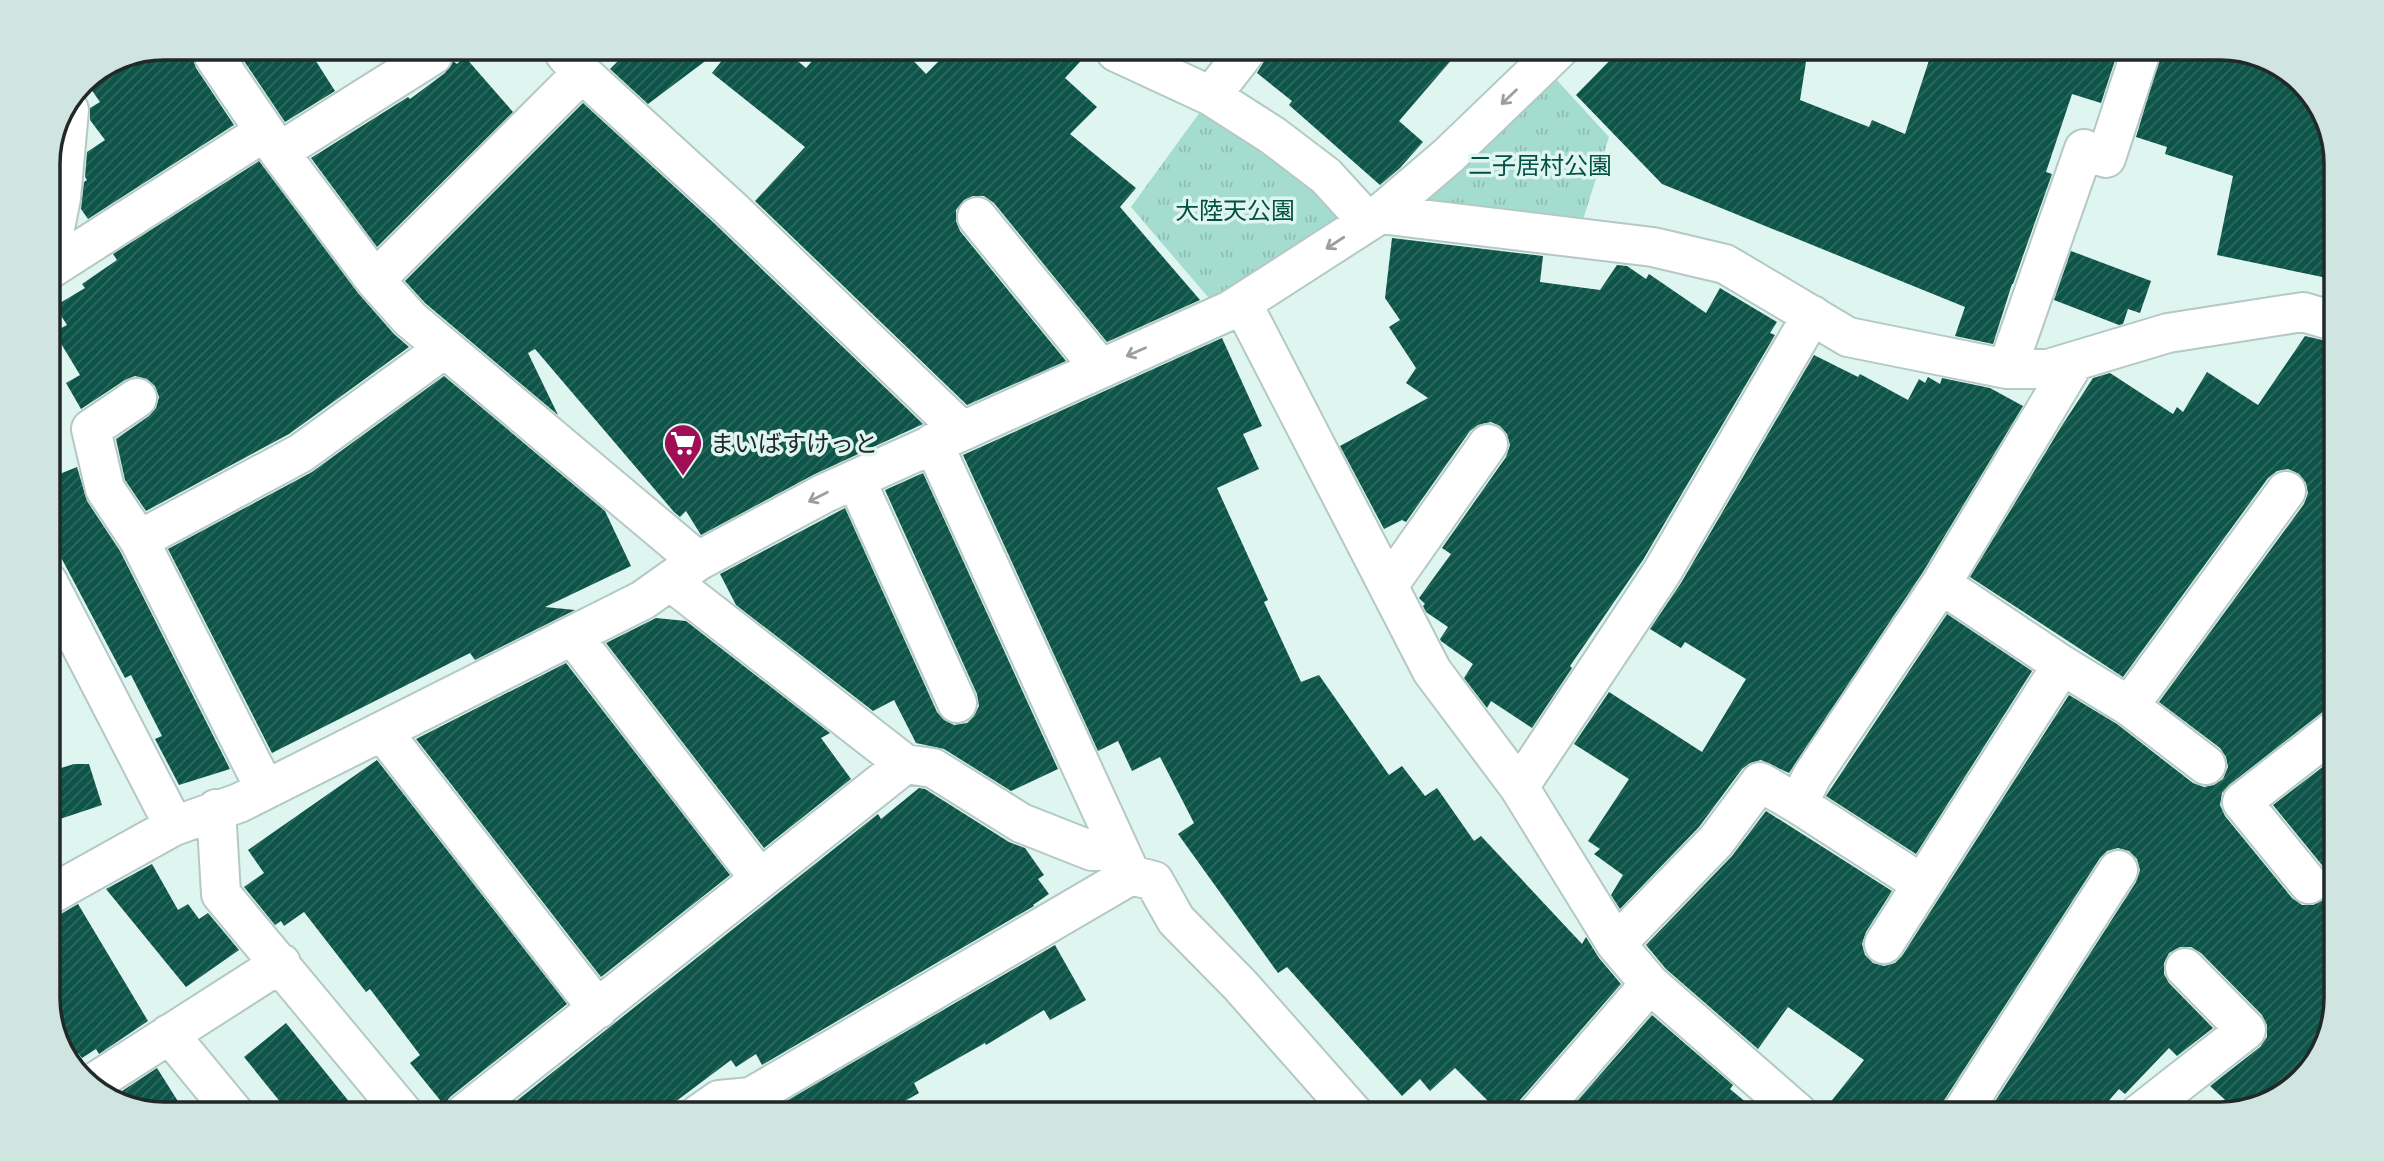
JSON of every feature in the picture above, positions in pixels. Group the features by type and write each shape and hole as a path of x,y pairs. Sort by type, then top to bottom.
{"street":[{"path":"217,60 272,142 375,280 410,319 684,571 905,764 933,768 1021,823 1125,863 1154,881 1176,920 1240,985 1343,1102"},
{"path":"60,262 424,60"},
{"path":"1133,60 1211,96 1272,135 1326,176 1374,218 1665,250 1725,264 1848,337 2007,369 2048,369 2168,333 2303,312 2324,318"},
{"path":"1211,96 1239,60"},
{"path":"60,889 174,825 239,803 643,600 684,571 825,493 1242,303 1374,218 1448,156 1548,60"},
{"path":"2007,369 2084,149 2106,158 2138,60"},
{"path":"375,280 574,63 729,206 947,437 1125,863"},
{"path":"60,203 68,124"},
{"path":"977,217 1100,368"},
{"path":"1242,303 1432,671 1519,787 1616,944 1650,984 1785,1102"},
{"path":"1519,787 1662,572 1812,315"},
{"path":"139,540 301,453 444,349"},
{"path":"1798,804 1812,776 1941,584 2075,361"},
{"path":"137,398 91,429 105,489 139,540 265,789"},
{"path":"1388,586 1488,444"},
{"path":"856,480 957,703"},
{"path":"2129,706 2286,491"},
{"path":"1941,584 2129,706 2206,765"},
{"path":"60,607 174,825"},
{"path":"573,636 760,880"},
{"path":"1884,944 2062,665"},
{"path":"382,731 598,1009"},
{"path":"2309,884 2242,802 2324,738"},
{"path":"479,1102 905,764"},
{"path":"1616,944 1716,841 1760,782 1922,884"},
{"path":"216,809 221,894 394,1102"},
{"path":"716,1102 751,1097 1125,863"},
{"path":"1969,1102 2118,870"},
{"path":"99,1079 281,963"},
{"path":"2154,1102 2246,1030 2185,968"},
{"path":"1547,1102 1650,984"},
{"path":"169,1034 225,1102"}],"green space":[{"name":"二子居村公園","path":"1554,77 1609,137 1581,226 1434,211 1427,187"},
{"name":"大陸天公園","path":"1208,101 1360,221 1220,311 1131,207"}],"building":[{"path":"193,60 234,125 88,219 81,209 84,182 87,180 87,152 105,140 90,120 90,108 100,102 91,89 124,67 143,62"},
{"path":"243,60 315,60 335,91 285,122"},
{"path":"462,60 468,60 513,112 377,247 311,158 408,97 410,99 445,73 453,61 457,64"},
{"path":"619,60 707,60 648,104 610,69"},
{"path":"722,60 796,60 806,68 813,60 913,60 926,74 940,60 1082,60 1065,78 1097,107 1070,134 1136,188 1120,207 1200,300 1107,342 994,203 984,196 973,196 964,200 956,210 960,231 1066,361 967,405 755,201 805,147 712,73"},
{"path":"1265,60 1451,60 1399,121 1423,142 1400,168 1380,185 1289,105 1292,101 1257,73"},
{"path":"1610,60 1806,60 1800,100 1869,127 1872,120 1905,134 1929,60 2115,60 2101,103 2072,94 2046,172 2052,174 1993,344 1955,336 1965,307 1662,184 1576,95"},
{"path":"2159,60 2234,60 2266,70 2289,85 2314,118 2322,143 2324,277 2217,255 2233,176 2165,154 2167,147 2136,137"},
{"path":"583,103 714,223 923,424 815,474 701,535 686,511 680,517 674,512 535,349 528,353 558,415 425,303 405,281"},
{"path":"259,161 358,293 409,347 289,434 146,511 125,480 116,439 156,408 159,397 155,386 147,379 135,376 81,409 66,383 80,375 60,342 60,329 67,325 60,314 60,303 85,288 82,284 117,260 113,254"},
{"path":"1392,238 1543,256 1540,282 1600,290 1617,265 1627,266 1646,279 1649,274 1706,313 1720,288 1777,322 1770,333 1775,335 1643,560 1570,666 1572,668 1532,728 1491,701 1487,708 1464,678 1473,664 1441,641 1448,627 1426,612 1423,606 1425,604 1419,598 1451,554 1442,548 1506,457 1510,445 1507,434 1500,426 1491,422 1478,425 1470,431 1406,522 1402,520 1384,529 1340,446 1428,398 1406,383 1416,368 1389,327 1400,320 1385,298"},
{"path":"2071,251 2151,281 2140,313 2128,309 2123,324 2119,325 2054,300"},
{"path":"2305,336 2324,341 2324,711 2229,785 2222,793 2220,805 2225,816 2292,898 2302,905 2313,905 2324,899 2322,1018 2314,1043 2294,1071 2260,1094 2234,1101 2227,1102 2210,1086 2260,1047 2267,1037 2267,1025 2262,1015 2201,953 2191,947 2180,947 2169,953 2164,963 2164,974 2169,983 2213,1028 2177,1056 2169,1048 2125,1094 2119,1089 2108,1102 1995,1102 2136,882 2140,870 2137,859 2129,851 2118,848 2107,851 2100,858 1943,1102 1831,1102 1864,1060 1788,1007 1758,1049 1666,969 1646,945 1732,856 1766,811 1892,891 1866,932 1862,944 1865,955 1873,963 1884,966 1895,963 2069,695 2117,724 2193,783 2204,787 2223,779 2228,767 2220,748 2159,702 2304,504 2308,493 2306,483 2299,474 2288,469 2277,471 2268,478 2123,677 1970,577 2093,378 2110,373 2173,414 2177,407 2183,412 2207,372 2258,405"},
{"path":"1222,338 1262,426 1243,434 1259,469 1217,488 1268,600 1264,602 1301,682 1319,675 1389,775 1402,766 1425,796 1437,788 1474,841 1481,836 1582,944 1586,937 1599,958 1621,984 1519,1102 1489,1102 1455,1068 1430,1091 1420,1079 1402,1096 1287,967 1278,973 1178,834 1194,823 1160,757 1132,771 1118,741 1098,751 963,455"},
{"path":"1814,355 1858,377 1860,374 1908,400 1919,379 1925,383 1928,377 1940,384 1942,378 1990,388 2023,406 1923,572 1789,773 1761,760 1742,769 1699,827 1620,909 1611,895 1623,875 1594,854 1600,849 1588,841 1629,779 1574,744 1609,692 1702,752 1746,679 1685,642 1681,648 1650,629 1681,583"},
{"path":"444,376 605,511 631,566 545,607 575,610 475,660 470,653 272,753 168,549 312,472"},
{"path":"77,467 87,501 120,551 230,769 179,785 155,739 162,736 131,675 125,678 60,556 60,474"},
{"path":"923,473 1058,769 1011,791 944,749 916,743 894,700 873,711 736,605 720,574 845,508 937,712 944,720 954,725 967,723 979,706 977,694 885,490"},
{"path":"1947,614 2032,671 1916,854 1826,796"},
{"path":"656,618 686,621 830,733 821,738 851,779 764,848 606,643"},
{"path":"566,663 730,875 601,977 416,739"},
{"path":"377,760 567,1004 446,1102 442,1102 410,1063 420,1055 370,989 366,992 304,912 284,926 281,921 275,925 244,887 264,873 248,850"},
{"path":"74,764 89,764 102,805 60,819 60,768"},
{"path":"2324,766 2324,868 2273,805"},
{"path":"919,788 925,789 1009,842 1025,848 1044,875 1038,879 1049,894 1034,906 762,1065 756,1054 736,1067 731,1060 675,1102 515,1102 878,814 881,819"},
{"path":"152,864 178,910 188,904 199,919 208,913 239,950 186,987 106,889"},
{"path":"78,904 148,1021 99,1054 96,1049 82,1058 70,1043 62,1018 60,914"},
{"path":"1055,945 1086,1000 1050,1020 1044,1010 986,1045 985,1043 914,1083 919,1093 903,1102 785,1102"},
{"path":"1652,1015 1733,1085 1730,1089 1746,1102 1576,1102"},
{"path":"286,1023 349,1102 280,1102 244,1057"},
{"path":"157,1068 178,1102 143,1099 122,1091"}],"place":[{"name":"まいばすけっと","path":"683,477"}]}
